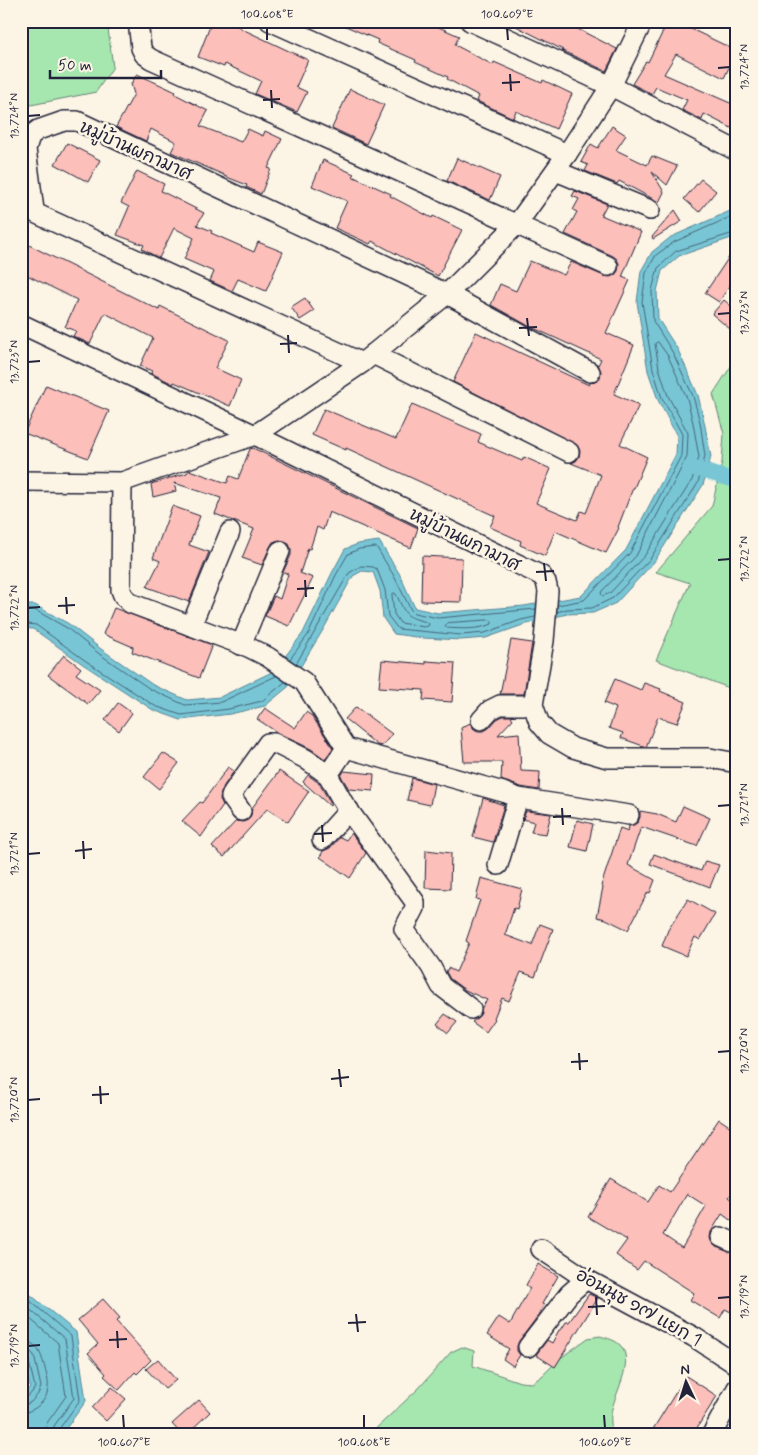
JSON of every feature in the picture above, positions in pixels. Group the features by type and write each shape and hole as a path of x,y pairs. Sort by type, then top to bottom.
{"street":[{"path":"138,21 144,54 151,59 608,266"},
{"path":"270,21 567,154"},
{"path":"470,21 611,86 737,152"},
{"path":"21,481 122,482 255,436 367,359 447,294 517,224 556,171 611,86 643,21"},
{"name":"หมู่บ้านผกามาศ","path":"367,359 37,214 34,210 26,148 30,136 38,130 64,121 77,121 447,294"},
{"path":"556,171 650,210"},
{"path":"447,294 590,372"},
{"name":"หมู่บ้านผกามาศ","path":"21,324 542,576 548,591 544,641 533,704"},
{"path":"367,359 569,452"},
{"path":"122,482 121,592 130,603 268,657 304,682 346,748 503,792 518,798 629,815"},
{"path":"191,626 230,532"},
{"path":"241,645 280,551"},
{"path":"481,720 490,710 500,705 533,704 539,722 549,734 573,748 607,758 710,758 737,763"},
{"path":"240,811 231,797 233,792 268,743 274,743 306,759 328,775 335,790 415,902 415,908 404,929 431,967 441,986 472,1009"},
{"path":"328,775 346,748"},
{"path":"498,865 518,798"},
{"path":"322,840 349,810"},
{"name":"อ่อนนุช ๑๗ แยก 1","path":"541,1250 586,1279 694,1337 737,1364"},
{"path":"528,1347 569,1294 586,1279"},
{"path":"712,1434 737,1388"}],"green space":[{"path":"21,21 107,21 113,67 96,92 21,107"},
{"path":"737,357 737,691 656,660 690,583 656,572 712,506 722,462 724,434 713,394"},
{"path":"600,1336 617,1342 625,1353 626,1361 611,1414 612,1434 370,1434 419,1388 451,1352 462,1347 474,1351 473,1366 520,1382 532,1383 559,1359 588,1338"}],"water":[{"path":"737,208 737,236 679,256 662,271 657,291 658,319 678,350 698,395 711,457 703,485 654,562 616,603 593,613 567,614 523,625 486,638 461,640 423,638 394,634 383,618 380,591 373,572 362,571 353,576 288,687 265,706 230,714 181,720 153,710 33,629 21,628 21,605 35,605 69,624 153,685 187,700 220,697 274,671 303,633 345,549 358,544 379,541 399,573 415,608 438,613 524,606 581,596 626,550 676,454 677,436 658,400 648,371 637,302 641,271 652,252 671,237"},
{"path":"21,1287 76,1332 86,1401 62,1434 21,1434 21,1396 30,1387 24,1359 21,1357"}],"building":[{"path":"212,21 226,21 308,60 296,87 307,92 297,112 255,94 261,81 225,64 224,67 198,57"},
{"path":"334,21 425,21 459,36 455,45 493,65 494,62 542,83 543,80 572,94 556,129 516,111 513,118 477,101 479,96 447,79 448,77 415,62 416,60 377,43 378,40"},
{"path":"506,21 562,21 617,49 606,71 562,51"},
{"path":"668,21 692,21 689,28 737,51 724,78 676,54 664,74 737,106 737,131 704,114 702,120 682,110 687,100 656,87 652,94 632,84 646,61 648,62"},
{"path":"137,74 176,92 175,94 208,111 200,126 241,142 248,129 263,136 265,131 282,139 268,168 271,169 261,194 246,187 247,185 171,152 176,142 151,129 146,141 116,127 134,94 131,84"},
{"path":"350,89 384,105 366,144 332,128"},
{"path":"612,126 626,135 616,150 647,165 652,156 677,166 667,185 652,172 664,192 659,202 619,181 617,184 585,171 588,165 581,162 591,144 598,148"},
{"path":"67,143 100,160 88,182 55,164"},
{"path":"457,158 500,177 490,200 447,181"},
{"path":"323,160 354,174 352,176 391,194 390,196 432,218 433,216 462,230 438,276 372,241 370,244 335,228 347,201 312,186"},
{"path":"137,171 164,184 161,191 204,213 197,225 212,231 211,233 254,252 258,242 283,252 266,291 238,279 232,291 210,281 214,272 184,259 194,238 174,228 159,258 142,249 144,245 117,235 129,207 121,203"},
{"path":"701,179 716,191 699,212 684,199"},
{"path":"575,191 607,204 601,215 641,232 622,277 630,280 606,333 634,345 614,394 639,405 620,444 647,457 633,488 619,528 606,553 555,531 545,556 520,545 521,541 490,527 495,516 346,448 346,450 312,435 324,409 396,439 412,404 481,434 478,442 522,461 524,457 551,469 536,503 577,520 581,511 586,513 601,475 571,463 579,457 580,451 577,445 453,382 476,332 589,385 600,378 601,371 598,365 601,359 527,325 491,305 500,284 516,291 530,261 564,275 571,262 604,276 610,277 618,271 619,264 613,256 565,234 577,212 573,210 579,199 572,196"},
{"path":"675,210 682,221 653,239 652,237"},
{"path":"21,241 159,310 160,306 229,340 215,368 241,380 230,406 174,382 173,384 140,366 153,338 105,313 90,344 73,336 76,331 65,327 77,300 21,272"},
{"path":"737,245 737,274 719,302 705,293"},
{"path":"305,298 314,311 300,320 291,307"},
{"path":"724,300 737,311 737,320 730,329 712,314"},
{"path":"46,385 109,411 88,458 24,433"},
{"path":"253,448 418,528 411,548 329,512 323,530 317,527 310,549 308,548 300,573 313,578 289,626 265,616 274,596 280,599 288,574 283,572 291,555 289,544 279,540 273,542 262,565 242,558 254,529 215,514 221,498 174,483 176,491 153,497 151,484 187,473 189,470 227,483 230,476 238,479 250,449"},
{"path":"172,506 200,516 189,545 209,552 189,602 147,587 160,561 153,558"},
{"path":"422,556 462,558 461,602 421,601"},
{"path":"114,608 212,645 199,678 132,652 133,647 103,634"},
{"path":"511,640 532,643 524,694 500,694"},
{"path":"64,655 81,668 76,674 100,690 88,704 48,675"},
{"path":"382,660 426,664 426,661 455,663 452,702 423,700 424,690 379,687"},
{"path":"615,679 641,690 644,683 661,689 660,691 686,702 677,723 658,717 646,747 621,738 623,733 609,728 616,708 604,703"},
{"path":"118,703 132,713 119,731 105,720"},
{"path":"356,707 392,734 382,746 377,745 345,719"},
{"path":"265,708 295,728 306,712 312,716 333,748 325,759 311,749 278,733 257,719"},
{"path":"503,716 511,716 513,719 498,735 519,733 521,771 540,772 539,790 521,787 501,780 502,762 464,762 461,728 470,723 474,729 484,731"},
{"path":"163,753 179,763 159,789 144,777"},
{"path":"228,767 234,771 221,793 220,799 223,805 201,837 182,821 200,802 202,803"},
{"path":"279,771 309,791 288,822 267,809 224,857 212,847 236,821 243,822 248,820 252,808"},
{"path":"344,771 374,774 373,791 349,789 341,776"},
{"path":"308,775 319,783 331,804 330,806 303,782"},
{"path":"412,778 434,784 430,805 407,800"},
{"path":"483,798 504,805 493,842 473,837"},
{"path":"683,806 710,818 697,846 641,827 628,865 655,880 650,893 648,892 628,930 606,919 597,917 603,887 601,886 620,828 628,831 629,826 638,822 640,811 657,814 676,822"},
{"path":"526,811 551,814 546,834 531,832 534,822 523,819"},
{"path":"577,820 593,824 587,851 570,847"},
{"path":"351,833 366,853 350,878 320,857 323,851 330,848 340,837 346,840"},
{"path":"426,850 451,853 450,889 425,888"},
{"path":"654,854 701,871 705,861 719,865 710,887 650,864"},
{"path":"481,878 522,889 517,909 514,908 505,935 532,945 540,924 553,929 535,977 521,972 509,1001 502,998 495,1019 486,1032 472,1022 480,1015 482,1007 487,1000 465,990 450,979 446,972 448,968 456,972 469,943 466,941 480,900 476,899"},
{"path":"688,899 715,914 700,940 695,937 686,956 662,946 668,930"},
{"path":"445,1014 457,1022 448,1033 437,1024"},
{"path":"719,1119 737,1131 737,1186 729,1197 737,1203 737,1225 722,1214 711,1232 710,1238 716,1247 737,1255 737,1315 725,1309 720,1318 690,1300 694,1293 644,1261 637,1270 616,1255 627,1240 588,1217 611,1179 648,1202 659,1185 670,1192","holes":["687,1194 706,1206 682,1248 663,1235"]},
{"path":"538,1264 558,1276 542,1304 544,1305 538,1316 519,1341 517,1351 520,1355 513,1366 503,1359 509,1349 487,1335 499,1317 510,1324 530,1288 526,1285"},
{"path":"589,1294 598,1298 555,1367 536,1355 547,1340 552,1343 559,1330 561,1330 566,1322 569,1322"},
{"path":"103,1299 120,1318 116,1321 151,1360 137,1374 135,1372 119,1390 104,1376 106,1374 88,1353 98,1344 78,1320"},
{"path":"158,1359 176,1380 165,1389 146,1369"},
{"path":"686,1376 717,1396 693,1434 650,1434"},
{"path":"112,1387 126,1399 106,1421 92,1408"},
{"path":"199,1400 210,1412 187,1434 181,1434 172,1424"}],"waterway":[{"path":"690,467 737,481"}]}
